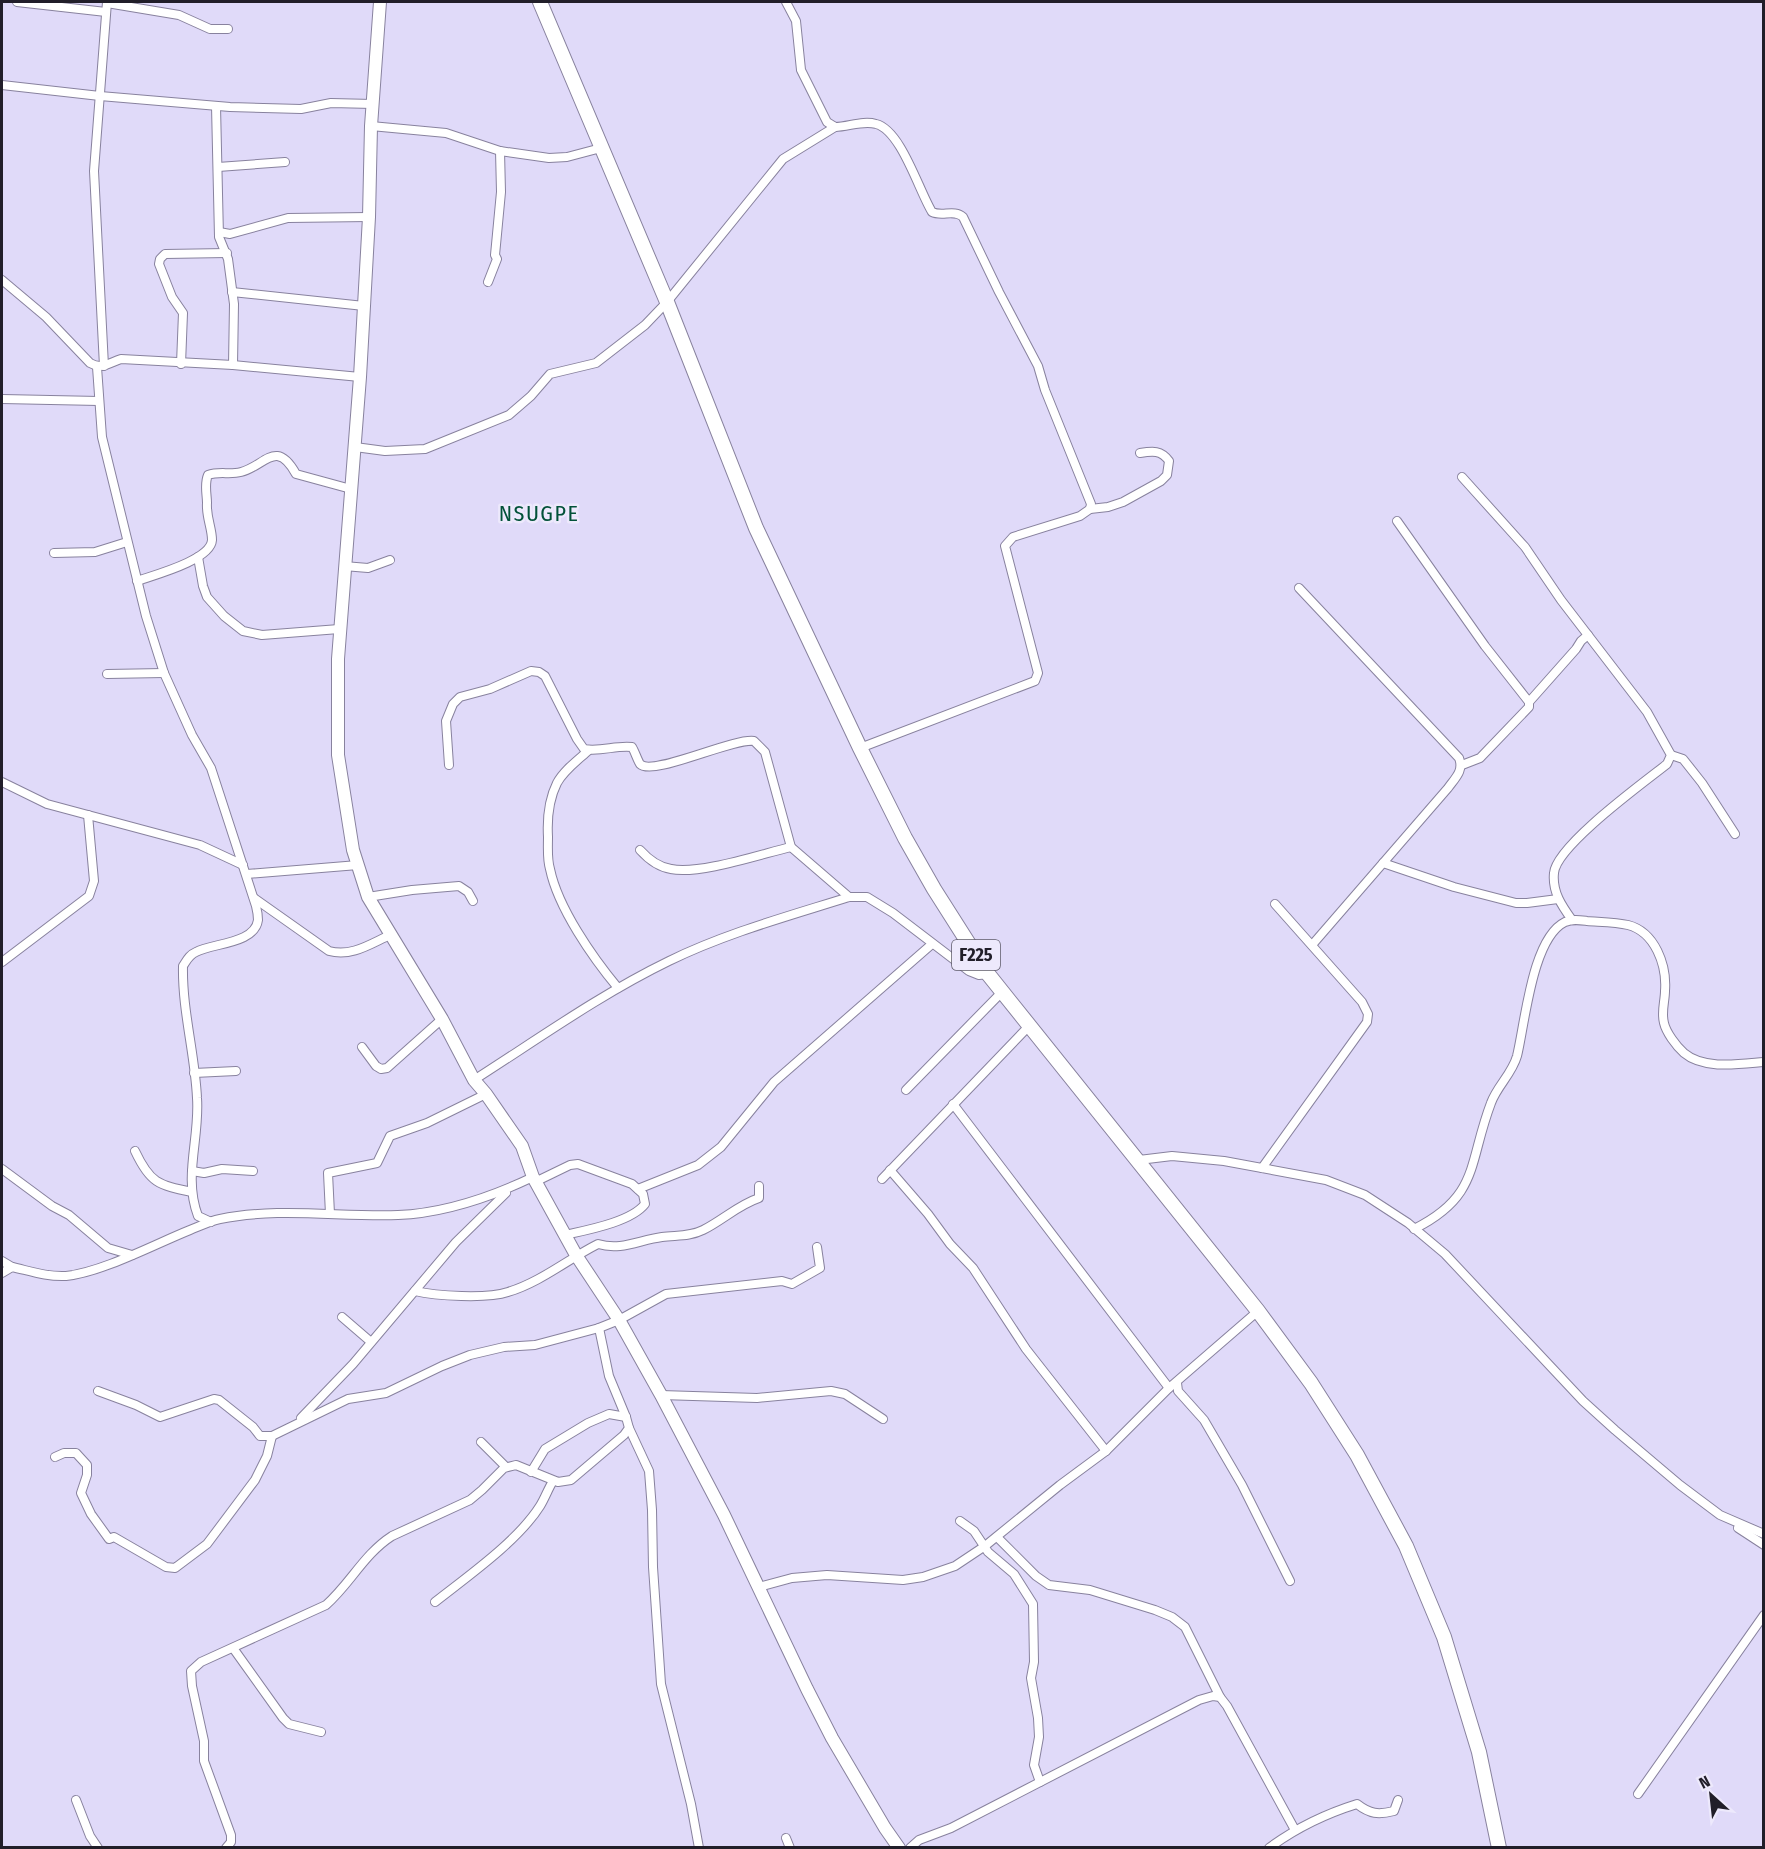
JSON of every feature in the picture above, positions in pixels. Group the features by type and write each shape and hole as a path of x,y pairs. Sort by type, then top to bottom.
{"main road":[{"name":"F225","path":"540,2 667,302 756,528 905,838 934,889 988,974 1258,1311 1311,1383 1357,1455 1406,1546 1444,1637 1479,1752 1499,1848"}],"street":[{"path":"17,2 107,5 179,15 210,29 228,29"},
{"path":"380,2 371,126 369,216 360,377 339,629 338,754 354,850 368,897 442,1019 474,1080 522,1146 535,1179 576,1255 619,1320 662,1395 832,1738 901,1847 951,1828 1199,1700 1213,1696 1220,1697"},
{"path":"786,2 796,21 799,63 803,78 827,122 835,127"},
{"path":"107,5 94,171 99,401 102,437 146,616 164,673 192,735 211,768 247,874 258,922 251,934 197,951 188,957 183,966 198,1099 192,1200 198,1216 211,1222"},
{"path":"2,85 216,106 301,109 331,103 373,104"},
{"path":"216,106 219,237 227,253 232,291 233,365"},
{"path":"354,447 385,451 425,449 510,415 550,374 596,363 645,325 667,302 783,159 835,127 866,123 880,125 895,139 932,212 957,213 963,217 1038,366 1045,390 1090,498 1089,509"},
{"path":"371,126 446,133 500,152 549,158 601,148"},
{"path":"488,282 497,259 495,255 501,192 500,152"},
{"path":"218,167 285,162"},
{"path":"219,232 230,234 288,218 369,216"},
{"path":"181,364 183,313 172,297 159,264 160,259 165,254 227,253"},
{"path":"2,280 46,317 90,363 100,366 121,359 233,365 360,377"},
{"path":"232,291 364,306"},
{"path":"2,399 99,401"},
{"path":"861,748 1035,681 1038,674 1005,546 1013,537 1080,516 1089,509 1108,507 1123,502 1161,481 1167,475 1169,461 1164,455 1154,451 1140,453"},
{"path":"137,581 198,557 209,547 212,540 206,514 208,475 217,472 238,473 249,470 267,457 277,457 286,460 296,474 351,489"},
{"path":"1462,477 1525,547 1561,600 1647,712 1671,755 1683,759 1702,783 1735,834"},
{"path":"1397,521 1485,646 1529,702"},
{"path":"54,552 95,552 127,542"},
{"path":"198,557 207,597 243,632 262,635 339,629"},
{"path":"344,566 368,568 390,560"},
{"path":"1299,588 1459,758 1462,765 1461,771 1448,788 1312,945"},
{"path":"1462,765 1480,758 1529,707 1529,702 1588,635"},
{"path":"449,765 446,721 453,704 460,697 490,689 531,671 545,676 584,749 632,747 639,762 646,766 662,766 738,742 754,741 765,752 790,847 849,897"},
{"path":"107,674 164,673"},
{"path":"589,750 572,764 558,782 551,798 548,823 549,866 557,891 592,956 618,988"},
{"path":"1572,920 1558,899 1554,887 1554,872 1558,861 1597,819 1667,764 1671,755"},
{"path":"2,782 47,804 200,845 243,865"},
{"path":"2,962 89,896 94,881 88,815"},
{"path":"640,850 652,862 672,869 695,870 790,847"},
{"path":"1383,863 1454,887 1516,903 1558,899"},
{"path":"247,874 358,865"},
{"path":"368,897 459,886 468,892 472,901"},
{"path":"474,1080 618,988 670,961 715,941 849,897 867,897 893,913 969,971 979,975 988,974"},
{"path":"254,898 329,951 340,954 351,953 390,935"},
{"path":"1262,1168 1364,1029 1368,1014 1362,1002 1275,904"},
{"path":"1414,1229 1435,1219 1446,1210 1459,1197 1468,1180 1491,1101 1515,1061 1532,978 1550,936 1556,928 1572,920 1627,924 1652,940 1665,974 1664,1025 1683,1052 1690,1057 1710,1063 1764,1062"},
{"path":"638,1189 698,1165 721,1147 774,1082 932,944"},
{"path":"906,1090 1002,992"},
{"path":"362,1047 376,1066 381,1069 387,1068 442,1019"},
{"path":"882,1179 1030,1025"},
{"path":"194,1073 236,1071"},
{"path":"330,1214 327,1173 377,1163 390,1136 427,1123 486,1094"},
{"path":"953,1104 1173,1385 1204,1420 1242,1485 1290,1581"},
{"path":"135,1151 144,1170 153,1180 192,1192"},
{"path":"1139,1160 1172,1156 1262,1168 1326,1180 1365,1195 1445,1254 1583,1401 1680,1485 1764,1545"},
{"path":"2,1261 12,1267 42,1275 67,1276 92,1270 132,1255 211,1222 244,1215 400,1215 454,1207 495,1195 513,1186 578,1164 632,1184 643,1194 645,1204 640,1210 601,1228 565,1234"},
{"path":"2,1169 52,1206 69,1215 108,1248 132,1255"},
{"path":"192,1171 204,1173 222,1169 253,1171"},
{"path":"890,1170 928,1214 950,1244 973,1268 1026,1349 1106,1451"},
{"path":"297,1424 456,1242 513,1186"},
{"path":"415,1291 438,1296 508,1293 548,1274 576,1255 598,1244 626,1246 701,1231 744,1203 759,1198 759,1186"},
{"path":"98,1391 160,1417 209,1400 219,1400 254,1427 260,1436 272,1436 348,1399 386,1394 442,1366 470,1355 497,1348 535,1345 599,1328 619,1320 666,1294 782,1281 792,1284 820,1268 817,1247"},
{"path":"2,1273 12,1267"},
{"path":"759,1587 792,1578 827,1575 903,1580 923,1577 955,1566 985,1546 1106,1451 1173,1385 1258,1311"},
{"path":"342,1317 371,1342"},
{"path":"599,1328 609,1376 629,1428 650,1471 653,1577 661,1684 691,1804 699,1848"},
{"path":"662,1395 757,1398 831,1391 845,1394 883,1419"},
{"path":"531,1472 544,1449 588,1423 609,1414 626,1417"},
{"path":"226,1848 231,1842 231,1835 204,1761 204,1741 191,1671 201,1662 326,1605 335,1598 364,1560 382,1542 470,1500 506,1467 516,1465 552,1481 565,1483 629,1428"},
{"path":"55,1457 63,1453 76,1453 87,1464 87,1475 81,1492 91,1514 109,1539 114,1537 166,1567 175,1568 207,1544 255,1480 267,1456 272,1436"},
{"path":"481,1442 506,1467"},
{"path":"435,1602 479,1568 512,1537 540,1505 552,1481"},
{"path":"1720,1515 1764,1534"},
{"path":"960,1521 974,1531 988,1552 1014,1574 1033,1604 1034,1662 1031,1678 1039,1737 1034,1765 1040,1782"},
{"path":"996,1537 1036,1576 1049,1585 1090,1590 1155,1610 1185,1627 1220,1697 1295,1830"},
{"path":"1638,1794 1764,1615"},
{"path":"233,1648 289,1724 321,1732"},
{"path":"76,1800 90,1836 98,1848"},
{"path":"1269,1848 1295,1830 1337,1810 1357,1804 1366,1811 1379,1814 1394,1810 1398,1800"},
{"path":"786,1838 790,1848"}],"district":[{"name":"NSUGPE","path":"539,513"}]}
